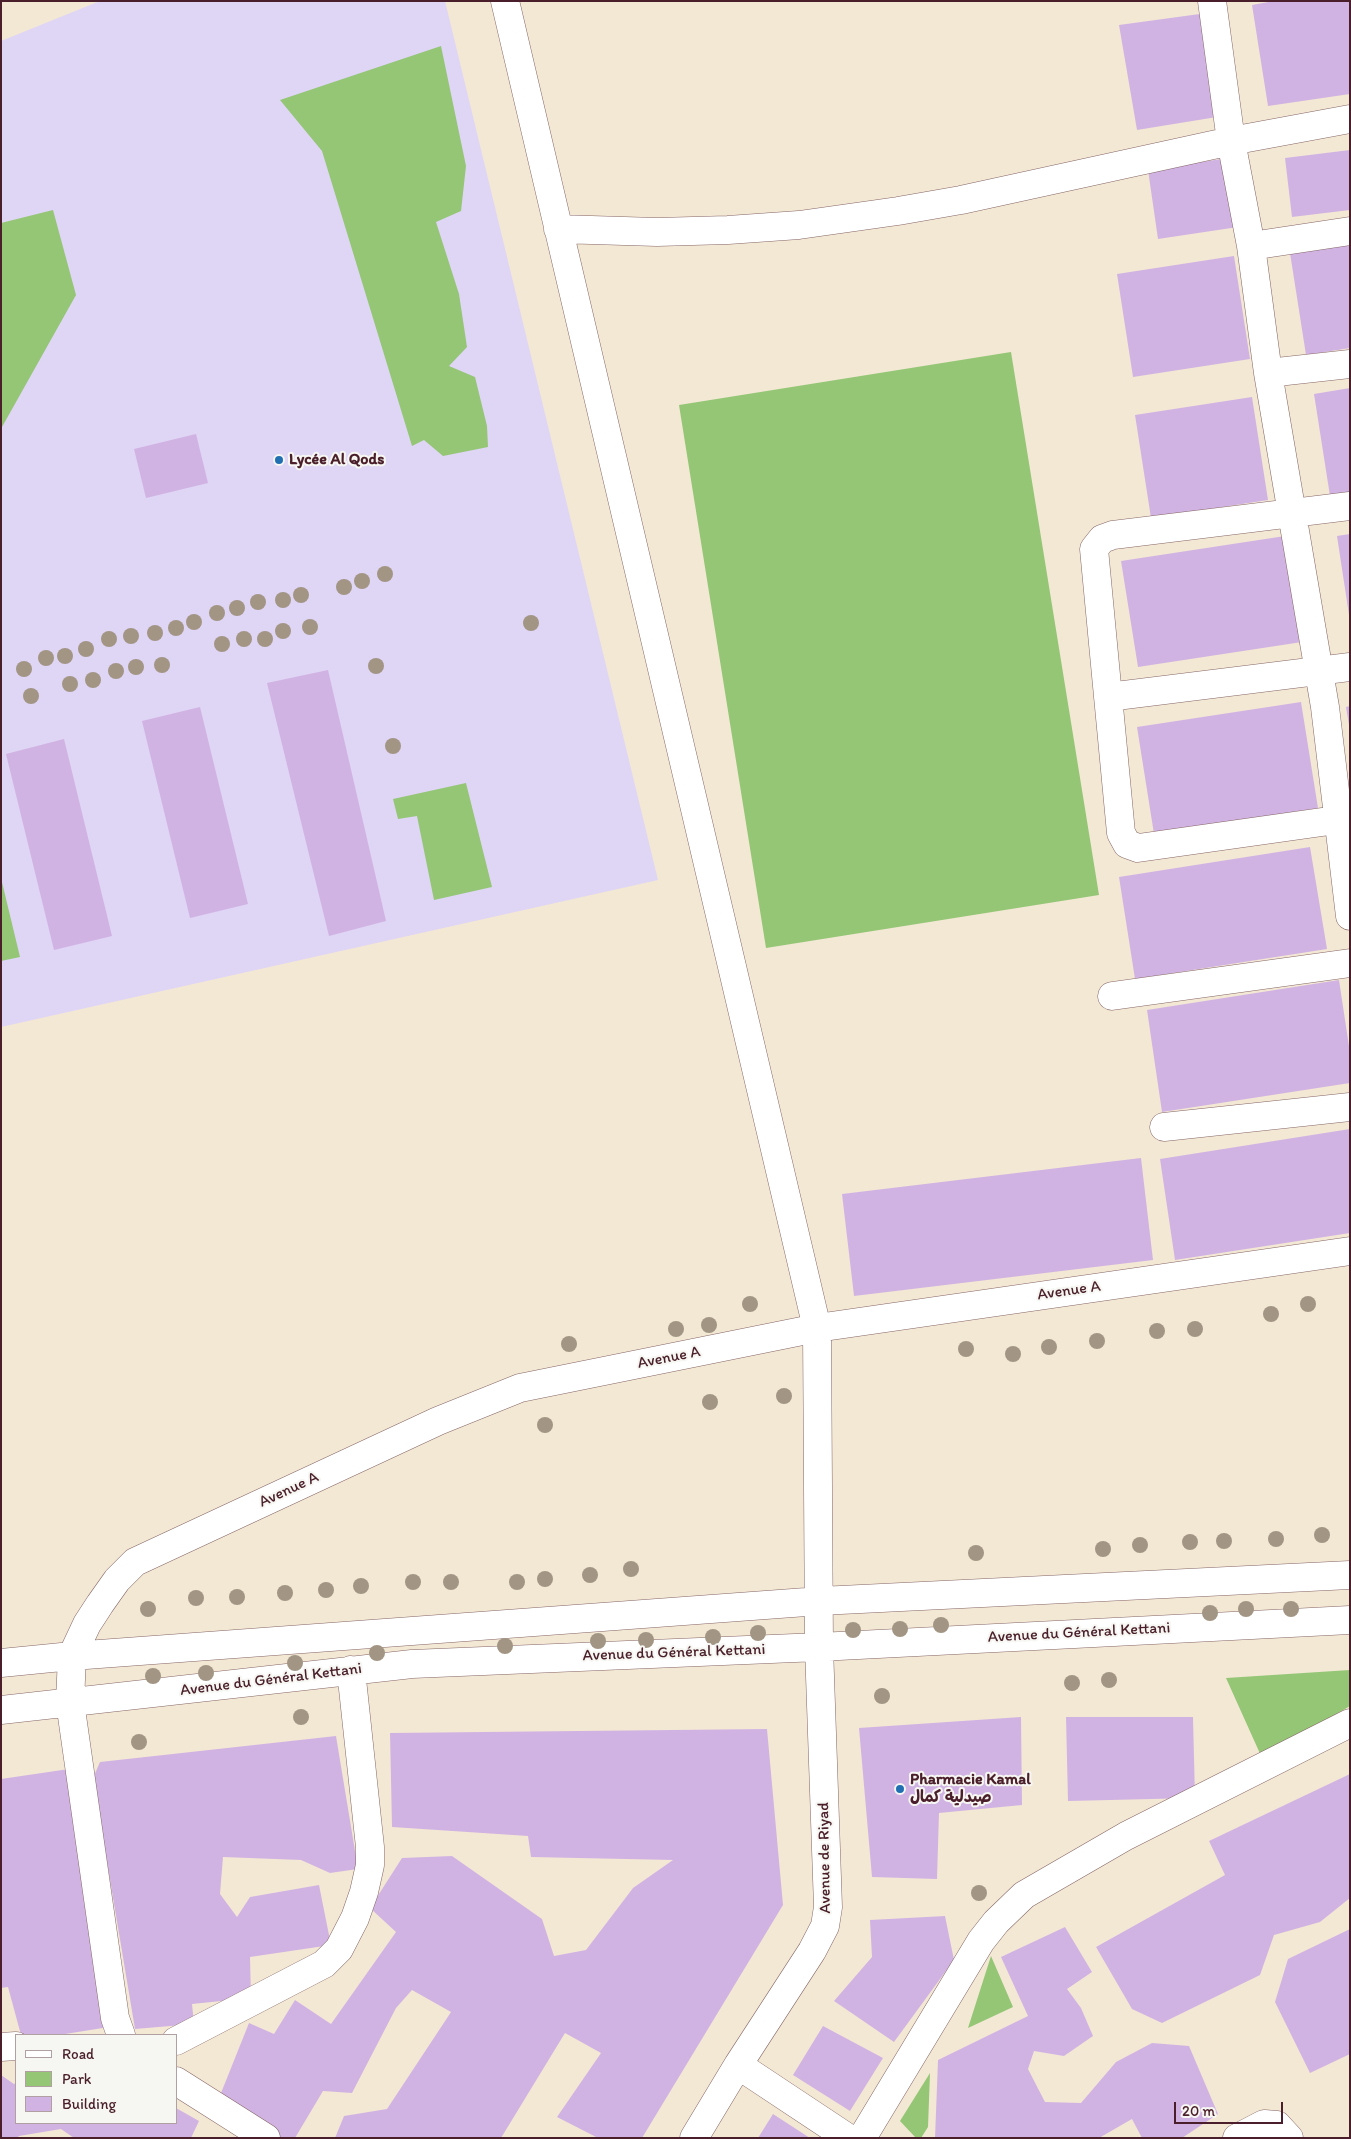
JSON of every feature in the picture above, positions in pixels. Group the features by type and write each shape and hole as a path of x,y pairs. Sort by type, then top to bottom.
{"street":[{"name":"Avenue de Riyad","path":"505,1 817,1328 819,1646 828,1908 825,1926 812,1951 738,2064 694,2138"},
{"path":"1212,1 1232,141 1251,246 1268,373 1344,818 1350,916"},
{"path":"558,229 657,232 799,225 961,200 1232,141 1350,119"},
{"path":"1251,246 1350,231"},
{"path":"1268,373 1350,364"},
{"path":"1344,818 1138,848 1127,844 1121,833 1094,549 1102,539 1113,535 1293,515 1350,506"},
{"path":"1108,697 1350,667"},
{"path":"1112,996 1350,963"},
{"path":"1164,1127 1350,1107"},
{"name":"Avenue A","path":"72,1656 87,1624 100,1604 117,1580 135,1562 438,1421 520,1388 817,1328 1350,1251"},
{"path":"1,1663 72,1656 820,1601 1350,1575"},
{"name":"Avenue du Général Kettani","path":"1,1710 412,1664 1350,1620"},
{"path":"72,1656 70,1702 114,2018 122,2034"},
{"path":"178,2040 324,1964 339,1949 355,1918 364,1892 370,1865 370,1847 351,1670"},
{"path":"862,2138 981,1941 996,1922 1024,1895 1126,1836 1350,1723"},
{"path":"1,2047 15,2046"},
{"path":"738,2064 848,2138"},
{"path":"178,2081 266,2138"},
{"path":"1238,2138 1264,2124 1277,2125 1289,2138"}],"shaded area":[{"name":"Lycée Al Qods","path":"100,1 445,1 658,880 1,1027 1,41"}],"green space":[{"path":"441,46 466,166 461,211 436,222 459,294 467,347 449,366 475,377 487,426 488,447 443,456 424,440 412,446 322,151 280,100"},
{"path":"53,210 76,295 2,427 1,223"},
{"path":"1011,352 1099,895 766,948 679,405"},
{"path":"466,783 492,887 434,900 417,816 398,819 393,799"},
{"path":"1,878 20,957 1,961"},
{"path":"1350,1670 1350,1706 1262,1758 1226,1678"},
{"path":"991,1956 1013,2007 968,2028"},
{"path":"930,2073 928,2127 921,2138 916,2138 900,2121"}],"building":[{"path":"1274,1 1350,1 1350,94 1268,106 1252,5"},
{"path":"1207,13 1223,116 1137,130 1119,25"},
{"path":"1350,150 1350,210 1292,217 1285,158"},
{"path":"1228,158 1238,227 1158,239 1148,170"},
{"path":"1350,244 1350,348 1306,355 1290,253"},
{"path":"1234,256 1250,359 1133,377 1117,274"},
{"path":"1350,388 1350,493 1330,496 1314,394"},
{"path":"1252,397 1268,500 1151,518 1135,415"},
{"path":"196,434 208,483 146,498 134,449"},
{"path":"1350,534 1350,615 1349,615 1337,536"},
{"path":"1285,536 1302,642 1138,667 1121,561"},
{"path":"328,670 386,921 329,936 267,683"},
{"path":"1301,702 1318,808 1154,834 1137,727"},
{"path":"1350,706 1350,725 1349,725 1346,707"},
{"path":"200,707 248,904 190,918 142,721"},
{"path":"64,739 112,936 54,950 6,754"},
{"path":"1310,847 1327,949 1135,979 1119,877"},
{"path":"1339,980 1350,1053 1350,1083 1162,1112 1147,1010"},
{"path":"1350,1129 1350,1233 1175,1260 1160,1159"},
{"path":"1141,1158 1153,1260 854,1296 842,1194"},
{"path":"1021,1717 1022,1805 939,1813 937,1879 872,1877 859,1728"},
{"path":"1066,1717 1193,1717 1195,1798 1068,1801"},
{"path":"767,1729 783,1905 642,2138 598,2138 557,2117 601,2053 565,2033 501,2138 335,2138 344,2116 387,2109 451,2012 412,1990 396,2008 352,2093 323,2091 295,2138 282,2138 221,2093 249,2023 274,2034 295,2000 331,2024 396,1932 370,1908 402,1858 452,1856 542,1919 554,1956 586,1950 633,1888 673,1860 531,1857 528,1836 392,1827 390,1733"},
{"path":"336,1736 358,1869 330,1873 301,1860 223,1857 220,1894 237,1917 250,1897 319,1885 331,1945 250,1957 251,1998 192,2004 194,2024 135,2029 93,1778 100,1762"},
{"path":"69,1769 109,2027 65,2034 21,2034 8,1987 1,1988 1,1779"},
{"path":"1350,1774 1350,1898 1320,1922 1274,1935 1260,1975 1162,2023 1132,2009 1096,1947 1225,1875 1209,1841"},
{"path":"945,1916 954,1960 894,2042 834,2001 872,1957 870,1920"},
{"path":"1065,1927 1092,1972 1067,1989 1081,2008 1093,2036 1064,2056 1034,2051 1028,2069 1045,2102 1081,2103 1116,2062 1152,2043 1189,2046 1218,2114 1182,2138 1142,2138 1132,2119 1099,2138 935,2138 938,2060 1028,2016 1001,1957"},
{"path":"1350,1929 1350,2054 1310,2073 1275,2002 1288,1959"},
{"path":"823,2026 883,2058 850,2111 793,2075"},
{"path":"1,2075 15,2084 15,2124 178,2124 178,2109 199,2121 191,2138 74,2138 61,2129 19,2136 17,2138 1,2138"},
{"path":"773,2114 810,2138 758,2138"}],"place":[{"name":"Lycée Al Qods","path":"279,460"},
{"name":"Pharmacie Kamal صيدلية كمال","path":"900,1789"}]}
